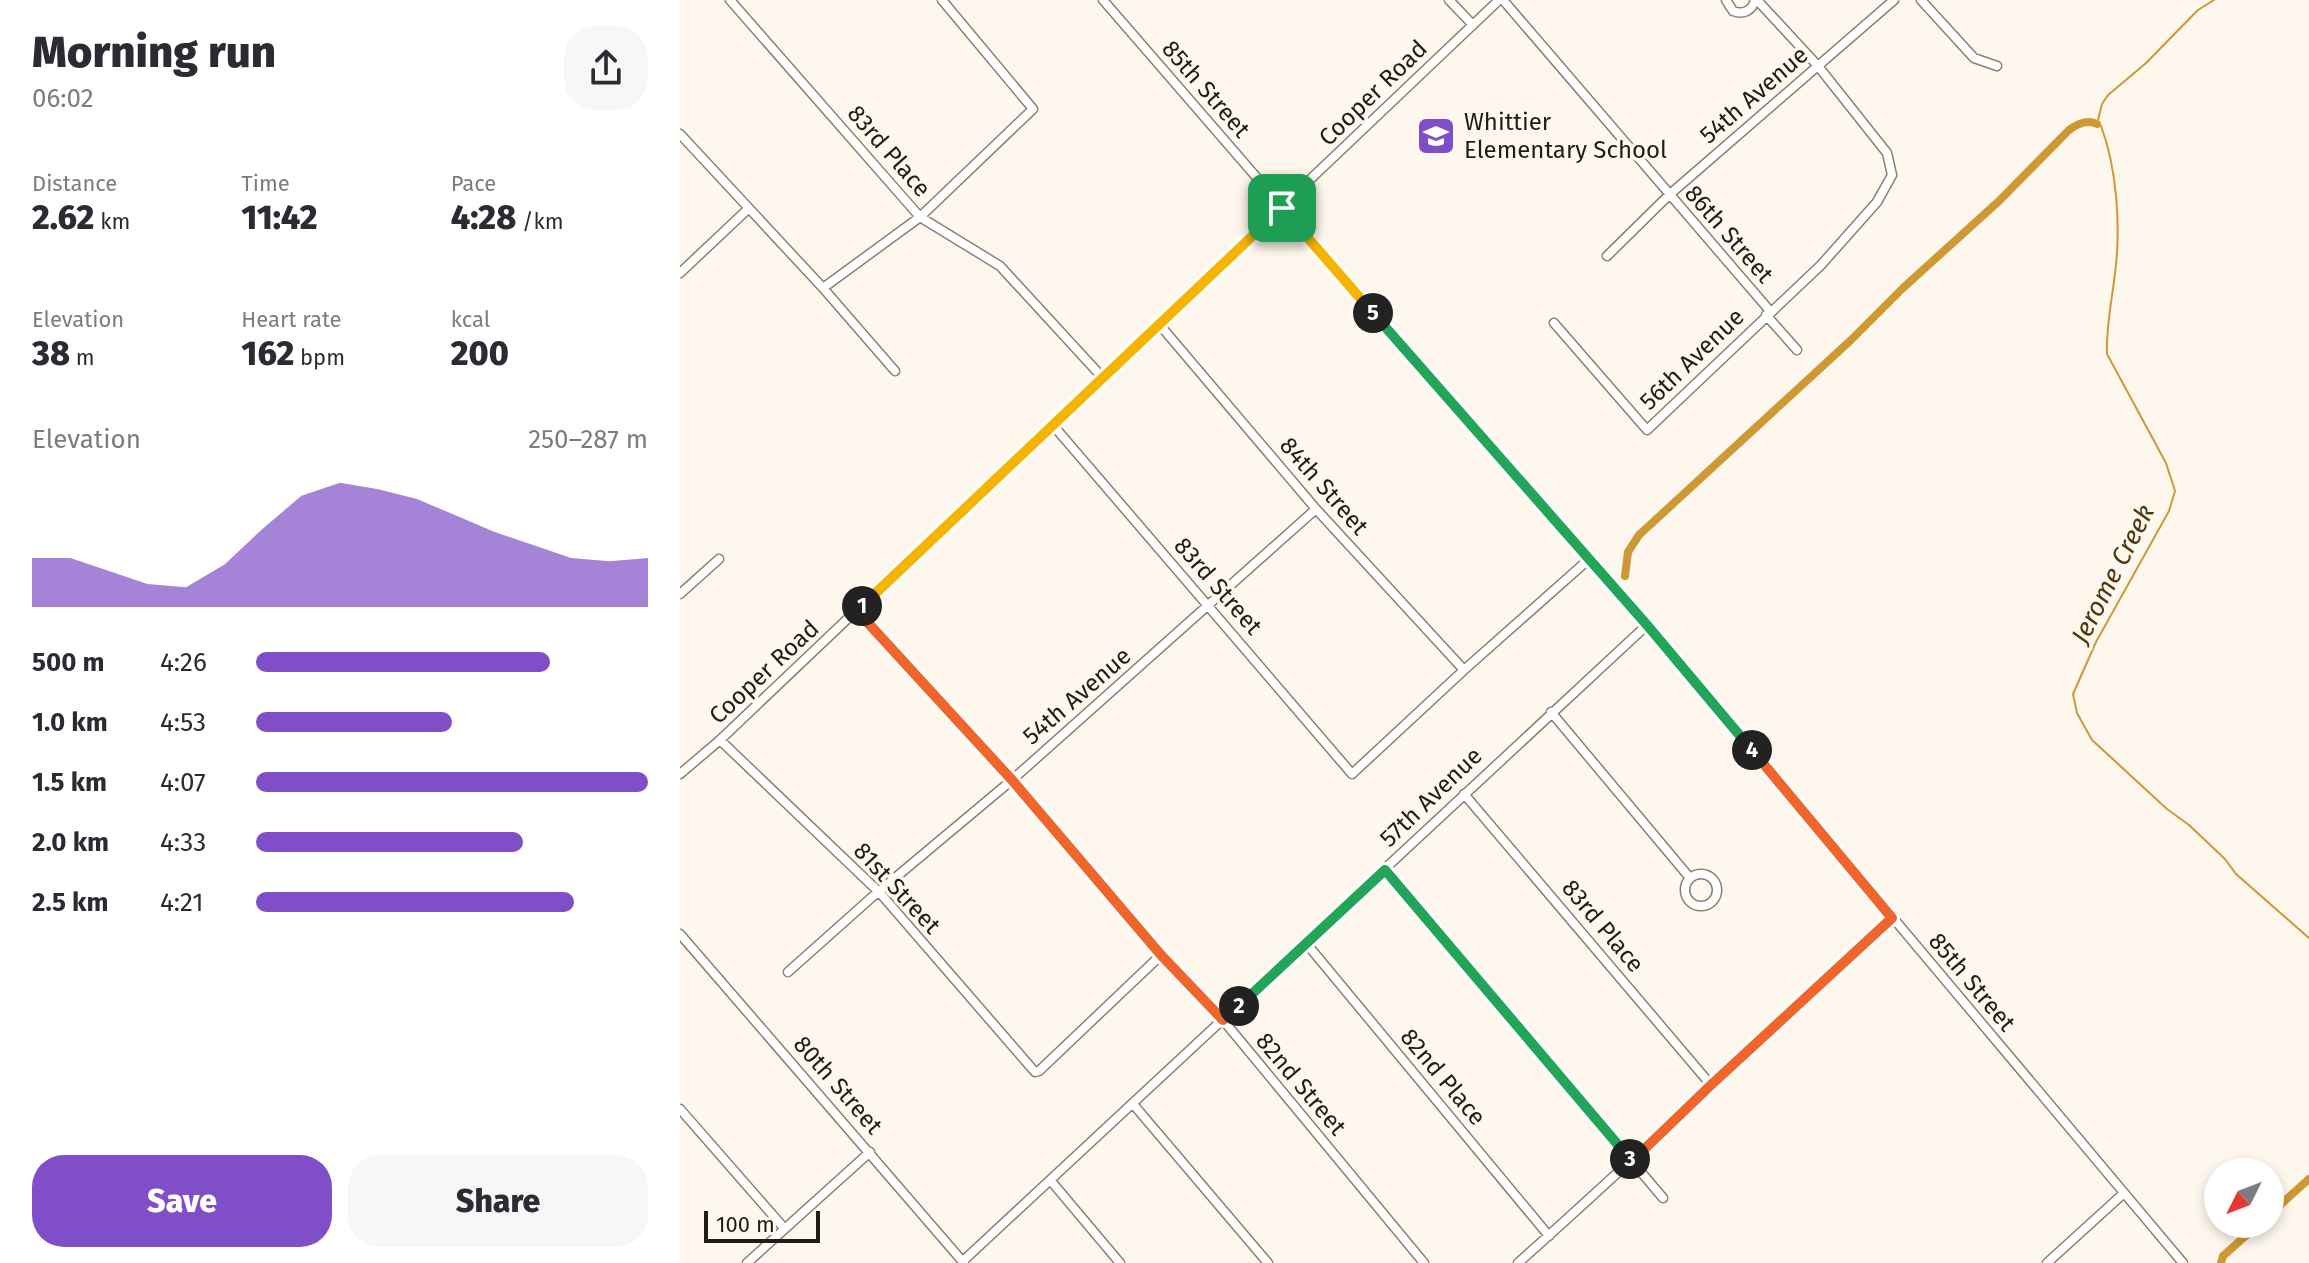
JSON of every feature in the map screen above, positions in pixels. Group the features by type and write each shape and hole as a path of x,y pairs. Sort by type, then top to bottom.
{"street":[{"name":"83rd Place","path":"730,0 920,217 1000,266 1102,377"},
{"path":"823,288 920,217 1033,109 942,0"},
{"name":"85th Street","path":"1103,0 1647,625 2183,1263"},
{"path":"1449,0 1473,25"},
{"name":"Cooper Road","path":"680,774 857,611 1501,0"},
{"name":"86th Street","path":"1501,0 1797,350"},
{"path":"1726,0 1733,11 1743,13 1756,0 1818,66"},
{"name":"54th Avenue","path":"1607,256 1669,195 1894,0"},
{"path":"1921,0 1974,58 1997,66"},
{"name":"56th Avenue","path":"1554,323 1647,430 1821,265 1877,202 1892,175 1887,153 1818,66"},
{"path":"680,134 823,288 895,371"},
{"path":"680,273 749,208"},
{"name":"84th Street","path":"1159,324 1316,509 1464,670"},
{"name":"83rd Street","path":"1052,424 1352,774 1464,670"},
{"name":"54th Avenue","path":"788,972 1012,780 1316,509"},
{"path":"680,594 719,559"},
{"path":"1464,670 1588,560"},
{"name":"82nd Street","path":"857,611 1012,780 1161,955 1223,1020 1424,1263"},
{"name":"57th Avenue","path":"964,1262 1647,625"},
{"path":"1551,712 1690,878"},
{"name":"81st Street","path":"720,740 880,893 1035,1072 1161,955"},
{"name":"83rd Place","path":"1464,794 1711,1085"},
{"path":"1385,870 1663,1198"},
{"path":"1518,1263 1892,918"},
{"name":"80th Street","path":"680,934 964,1262"},
{"name":"82nd Place","path":"1306,943 1549,1236"},
{"path":"1133,1104 1268,1263"},
{"path":"680,1109 784,1228"},
{"path":"747,1263 870,1152"},
{"path":"1051,1181 1120,1263"},
{"path":"2047,1263 2124,1193"}],"waterway":[{"name":"Jerome Creek","path":"2214,0 2198,10 2145,64 2108,95 2102,104 2097,124 2101,126 2111,160 2117,218 2117,255 2107,354 2166,463 2175,491 2169,511 2096,642 2073,694 2077,713 2092,740 2167,809 2189,825 2225,859 2236,874 2309,938"},
{"path":"1625,576 1628,552 1639,535 1999,201 2069,130 2082,123 2097,124"},
{"path":"2284,1201 2309,1179"},
{"path":"2221,1263 2223,1256 2243,1238"}],"place":[{"name":"Whittier Elementary School","path":"1436,136"}],"route":[{"path":"1282,208 1647,625 1892,918 1632,1161 1385,870 1223,1020 1161,955 1012,780 857,611 1282,208"}]}
